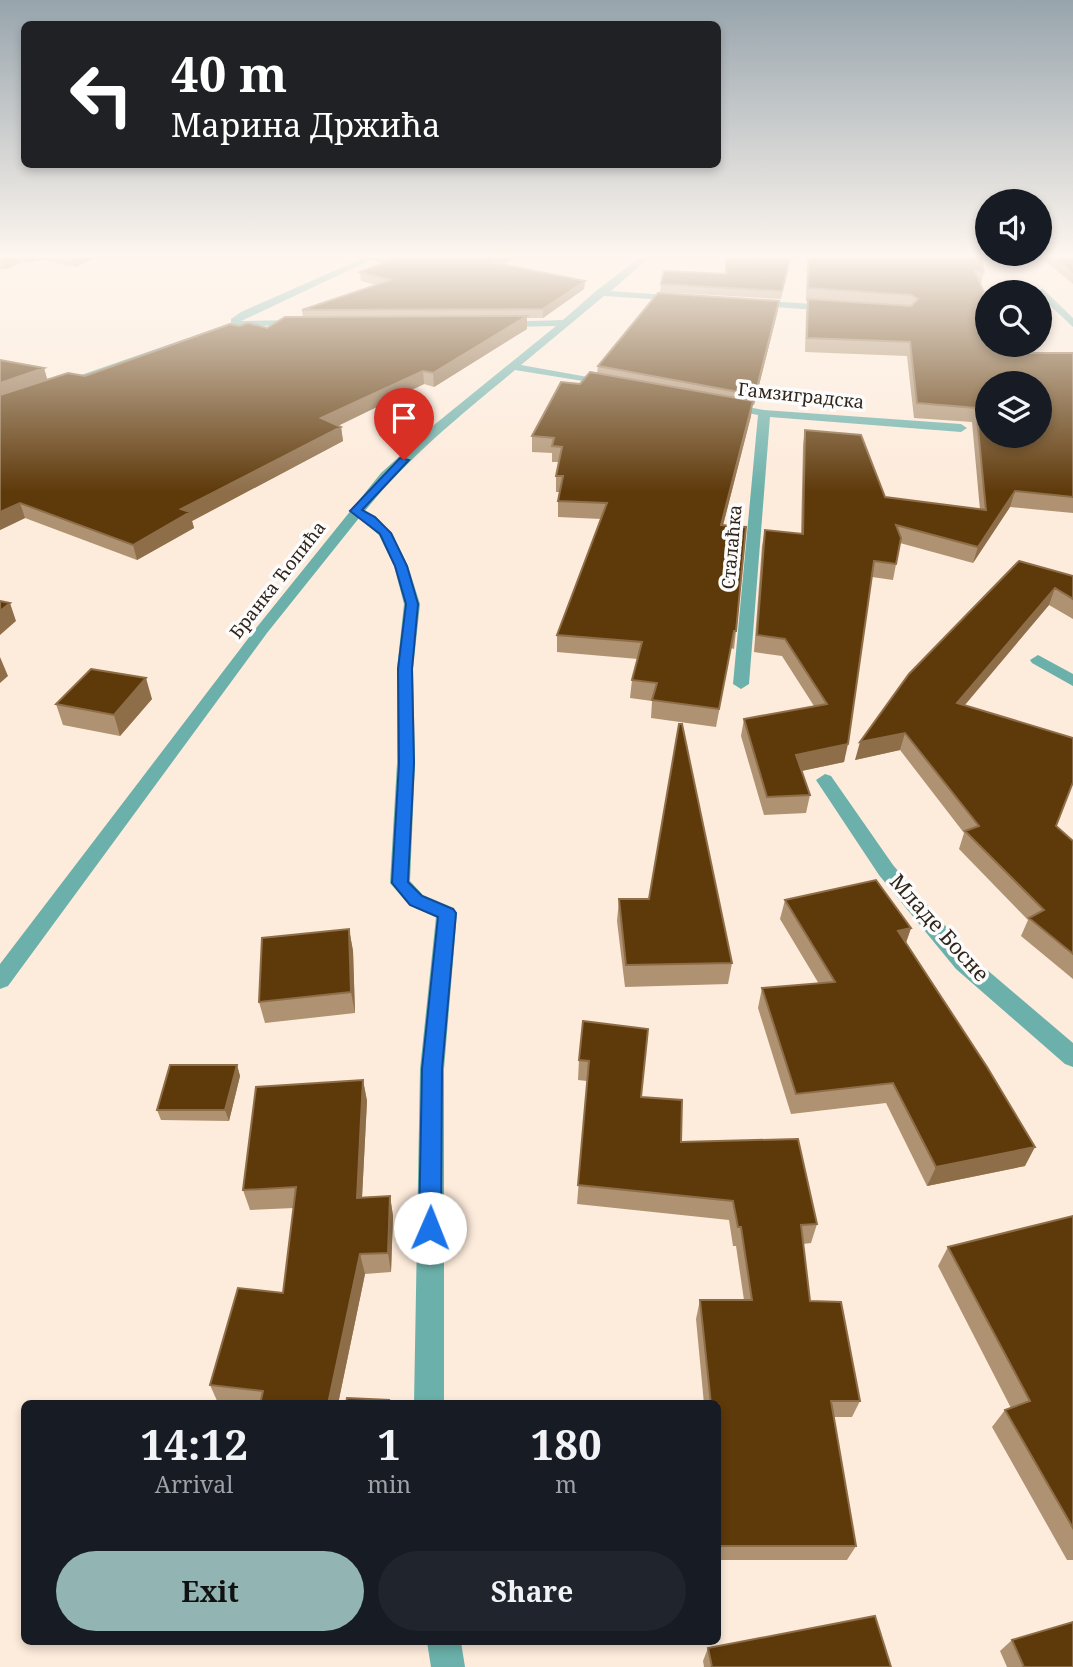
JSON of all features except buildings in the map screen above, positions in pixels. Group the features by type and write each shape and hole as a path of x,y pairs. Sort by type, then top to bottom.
{"street":[{"path":"48,388 200,336"},
{"name":"Бранка Ћопића","path":"0,980 262,630 386,475 438,428 550,336"},
{"path":"515,367 620,386"},
{"name":"Гамзиградска","path":"711,403 764,413 961,428"},
{"name":"Сталаћка","path":"741,684 764,413"},
{"path":"356,511 385,533 404,574 412,604 405,669 406,763 400,883 416,900 447,913 432,1069 429,1400"},
{"path":"1038,660 1073,681"},
{"name":"Младе Босне","path":"825,780 886,870 964,962 1073,1057"},
{"path":"444,1645 448,1667"}],"route":[{"path":"404,460 386,475 356,511 385,533 401,566 412,604 405,669 406,763 400,883 416,900 447,913 432,1069 430,1228"}]}
